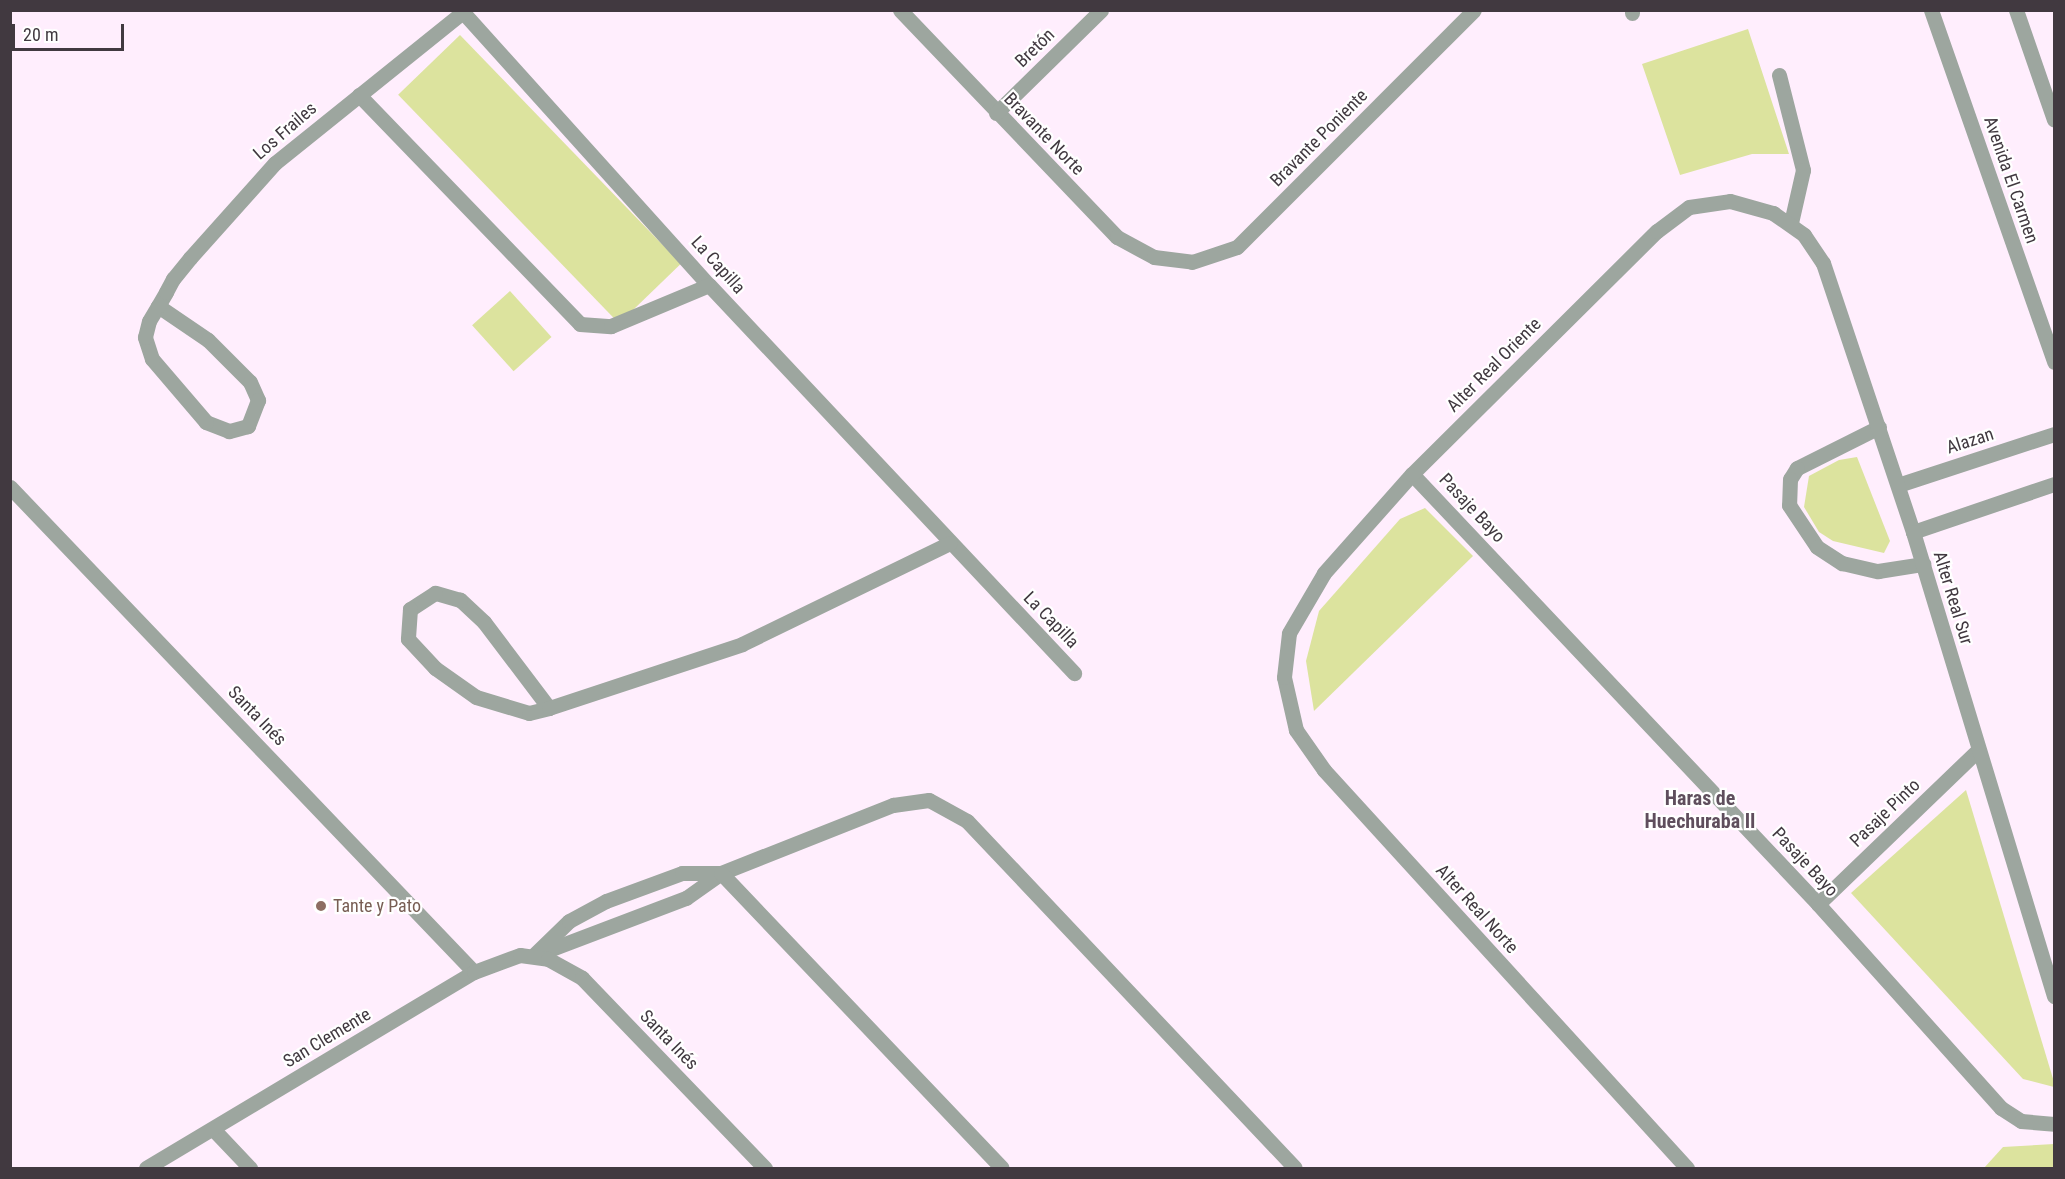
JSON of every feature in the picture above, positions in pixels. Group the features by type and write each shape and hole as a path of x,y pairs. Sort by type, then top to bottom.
{"street":[{"name":"Bravante Norte","path":"900,10 1117,237 1174,262"},
{"name":"Bretón","path":"996,113 1101,10"},
{"name":"Bravante Poniente","path":"1174,262 1209,260 1237,247 1474,10"},
{"name":"Avenida El Carmen","path":"1931,10 2055,362"},
{"path":"2016,10 2055,120"},
{"name":"Los Frailes","path":"158,306 208,340 249,382 258,400 248,426 229,431 206,422 152,359 145,337 158,306 190,258 246,193 358,95 462,11"},
{"name":"La Capilla","path":"462,11 709,285 1074,673"},
{"path":"1779,75 1803,170 1791,223"},
{"path":"358,95 579,324 611,326 709,285"},
{"name":"Alter Real Oriente","path":"1284,653 1309,592 1412,474 1671,217 1708,202 1730,201 1791,223"},
{"name":"Alter Real Sur","path":"1791,223 1823,263 1913,532 2055,996"},
{"path":"1879,427 1797,468 1790,479 1789,505 1817,547 1842,563 1878,571 1923,564"},
{"name":"Alazan","path":"1898,486 2055,434"},
{"name":"Pasaje Bayo","path":"1412,474 1818,904 2001,1108 2021,1121 2055,1124"},
{"path":"1913,532 2055,484"},
{"name":"Santa Inés","path":"10,487 474,972"},
{"path":"549,708 484,622 460,600 435,593 410,609 408,639 456,685 514,711 549,708 742,644 950,543"},
{"name":"Alter Real Norte","path":"1284,653 1288,704 1308,749 1687,1168"},
{"name":"Pasaje Pinto","path":"1818,904 1978,750"},
{"path":"533,956 686,898 722,873 893,805 911,800 943,805 967,821 1295,1168"},
{"path":"533,956 568,921 606,901 682,873 722,873 1002,1168"},
{"name":"Santa Inés","path":"533,956 582,978 765,1168"},
{"name":"San Clemente","path":"146,1168 474,972 501,959 533,956"},
{"path":"213,1129 250,1168"}],"green space":[{"path":"1748,29 1789,154 1752,154 1680,175 1642,64"},
{"path":"460,35 681,264 619,323 398,95"},
{"path":"510,291 551,337 514,371 472,325"},
{"path":"1857,457 1890,541 1884,553 1833,541 1819,532 1804,507 1809,476 1839,460"},
{"path":"1425,508 1473,556 1314,711 1306,661 1319,611 1400,519"},
{"path":"1966,790 2054,1087 2023,1079 1851,893"},
{"path":"2054,1144 2054,1168 1984,1168 2003,1147"}],"place":[{"name":"Tante y Pato","path":"321,906"}],"district":[{"name":"Haras de Huechuraba II","path":"1700,810"}]}
